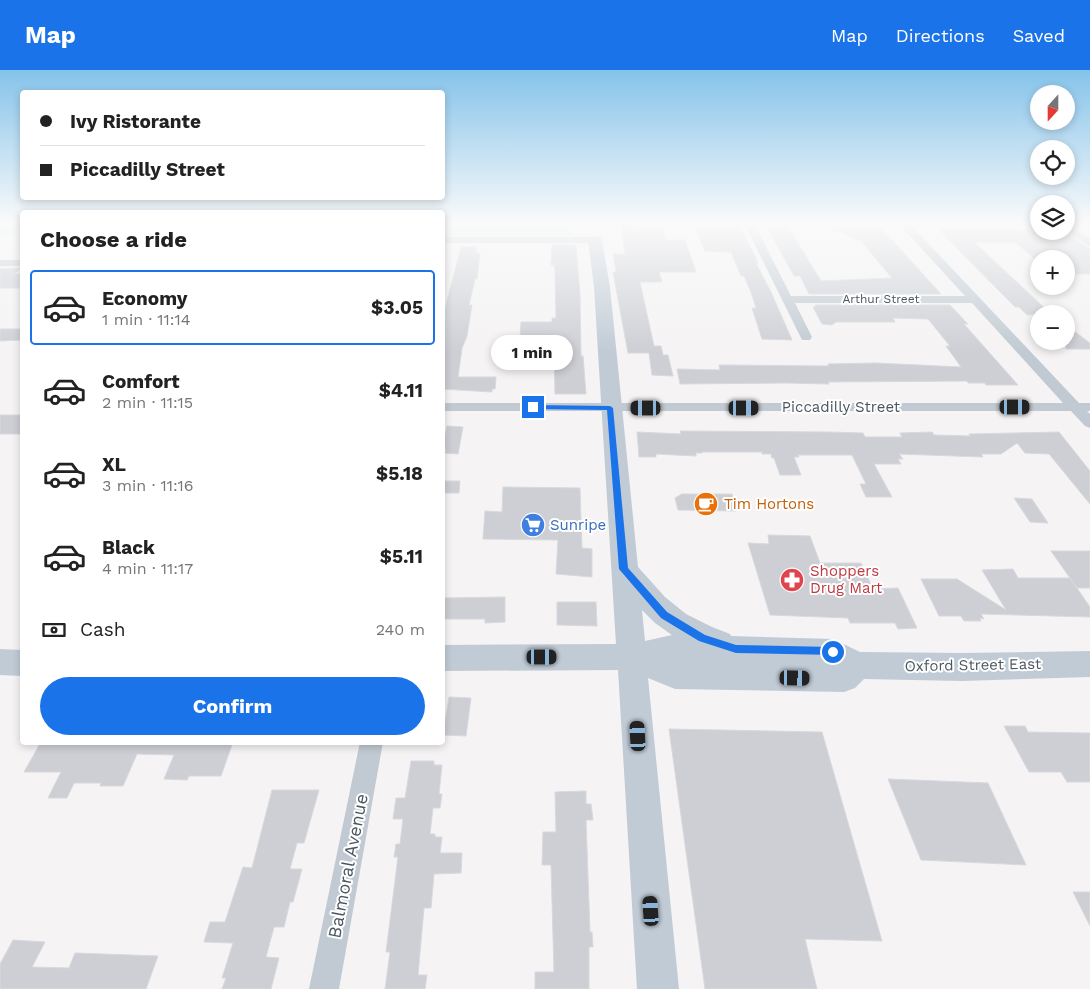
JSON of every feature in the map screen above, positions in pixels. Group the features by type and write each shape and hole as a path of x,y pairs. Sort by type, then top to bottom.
{"main road":[{"path":"599,266 658,989"},
{"path":"624,569 664,615 698,636 736,649"},
{"name":"Oxford Street East","path":"445,658 631,657 667,648 833,652 857,665 962,667 1090,664"},
{"name":"Oxford Street East","path":"631,657 675,675 844,678 857,665"}],"street":[{"path":"771,266 806,337"},
{"path":"943,266 1090,423"},
{"name":"Arthur Street","path":"788,299 975,300"},
{"name":"Piccadilly Street","path":"445,406 610,408 1090,407"},
{"name":"Balmoral Avenue","path":"324,989 371,745"}],"building":[{"path":"456,266 479,266 477,279 475,279 469,305 472,305 467,336 462,348 458,377 496,377 495,389 492,389 492,392 445,389 445,308"},
{"path":"554,266 578,266 581,356 583,356 586,394 555,394 554,354 519,353 521,322 552,322 552,318 556,318"},
{"path":"615,266 694,266 696,272 659,272 662,282 640,282 654,346 661,346 663,355 668,355 673,376 652,375 649,353 628,353 613,272 616,272"},
{"path":"737,266 757,266 792,340 762,339 752,308 756,308 751,292 744,276 741,276"},
{"path":"788,266 812,266 821,281 892,278 882,266 916,266 941,294 809,294 800,276 794,276"},
{"path":"974,266 1000,266 1041,305 1030,305 1030,315 1027,315 1019,307 1015,307"},
{"path":"1075,266 1090,266 1090,274 1075,274"},
{"path":"20,268 14,274 20,274 20,288 0,288 0,269"},
{"path":"815,305 950,305 968,324 964,324 1018,385 986,385 985,383 968,383 967,381 828,382 829,384 680,384 677,369 720,370 719,365 829,366 828,364 875,363 961,367 946,346 950,346 928,319 893,318 895,322 836,322 832,325 822,324 813,307 816,307"},
{"path":"0,329 20,329 20,340 0,341"},
{"path":"1075,332 1090,343 1090,349 1075,349"},
{"path":"0,415 20,415 20,434 0,434"},
{"path":"447,426 463,427 458,454 445,453"},
{"path":"680,431 863,433 865,437 902,437 900,433 932,432 934,435 970,436 969,434 1059,432 1090,471 1090,504 1049,454 1025,453 1017,443 1001,454 981,454 983,457 899,454 903,459 898,459 901,464 874,464 892,497 866,497 860,484 866,484 852,455 798,455 799,457 794,457 801,475 780,475 771,454 762,454 762,452 702,452 696,453 696,456 656,454 656,457 639,457 637,432 681,434"},
{"path":"445,481 460,481 459,493 445,493"},
{"name":"Sunripe","path":"503,487 580,488 582,548 592,549 592,577 556,574 558,540 483,539 485,511 502,512"},
{"name":"Tim Hortons","path":"682,494 732,494 736,511 678,510 675,498"},
{"path":"1014,498 1032,499 1048,523 1030,522"},
{"path":"768,535 810,536 820,563 861,563 873,589 898,588 917,628 898,629 895,623 850,623 848,618 770,615 748,543 769,544"},
{"path":"1051,551 1090,551 1090,588 1077,588"},
{"path":"1013,569 1018,578 1070,578 1090,607 1090,617 981,614 984,619 980,618 981,621 964,621 961,616 939,616 921,579 957,579 1006,610 982,570"},
{"path":"505,597 505,622 485,623 485,619 445,619 445,598"},
{"path":"557,602 596,602 597,626 557,625"},
{"path":"449,697 471,698 466,736 445,735"},
{"path":"1004,726 1025,726 1028,732 1090,733 1090,782 1067,782 1061,772 1029,772"},
{"path":"669,729 822,732 882,941 805,939 817,989 705,989"},
{"path":"39,745 232,745 221,776 189,776 187,780 164,779 174,755 137,754 123,786 100,786 101,783 74,783 67,798 48,798 61,772 24,772"},
{"path":"411,761 434,761 434,765 442,765 439,794 442,794 440,808 433,808 430,834 435,834 435,837 442,837 440,853 462,853 461,873 434,874 431,908 424,908 418,975 427,975 425,989 385,989 390,952 386,952 398,857 394,857 396,844 400,844 403,819 393,819 396,798 405,798"},
{"path":"888,779 988,783 1026,865 921,860"},
{"path":"272,790 319,790 304,843 297,843 290,869 302,869 293,902 290,902 284,927 274,927 266,957 279,958 271,989 222,989 226,978 222,978 233,943 204,942 210,922 225,922 243,867 252,868"},
{"path":"586,791 586,804 591,804 593,820 586,820 590,932 592,932 593,947 589,947 589,989 535,989 535,972 554,972 551,865 542,865 543,832 556,832 555,792"},
{"path":"1073,892 1090,892 1090,926"},
{"path":"13,940 45,942 32,967 69,968 75,953 158,956 146,989 0,989 0,964"}],"place":[{"name":"Tim Hortons","path":"706,504"},
{"name":"Sunripe","path":"533,525"},
{"name":"Shoppers Drug Mart","path":"792,580"}],"route":[{"path":"533,407 610,408 624,569 664,615 693,634 736,649 833,652"}]}
